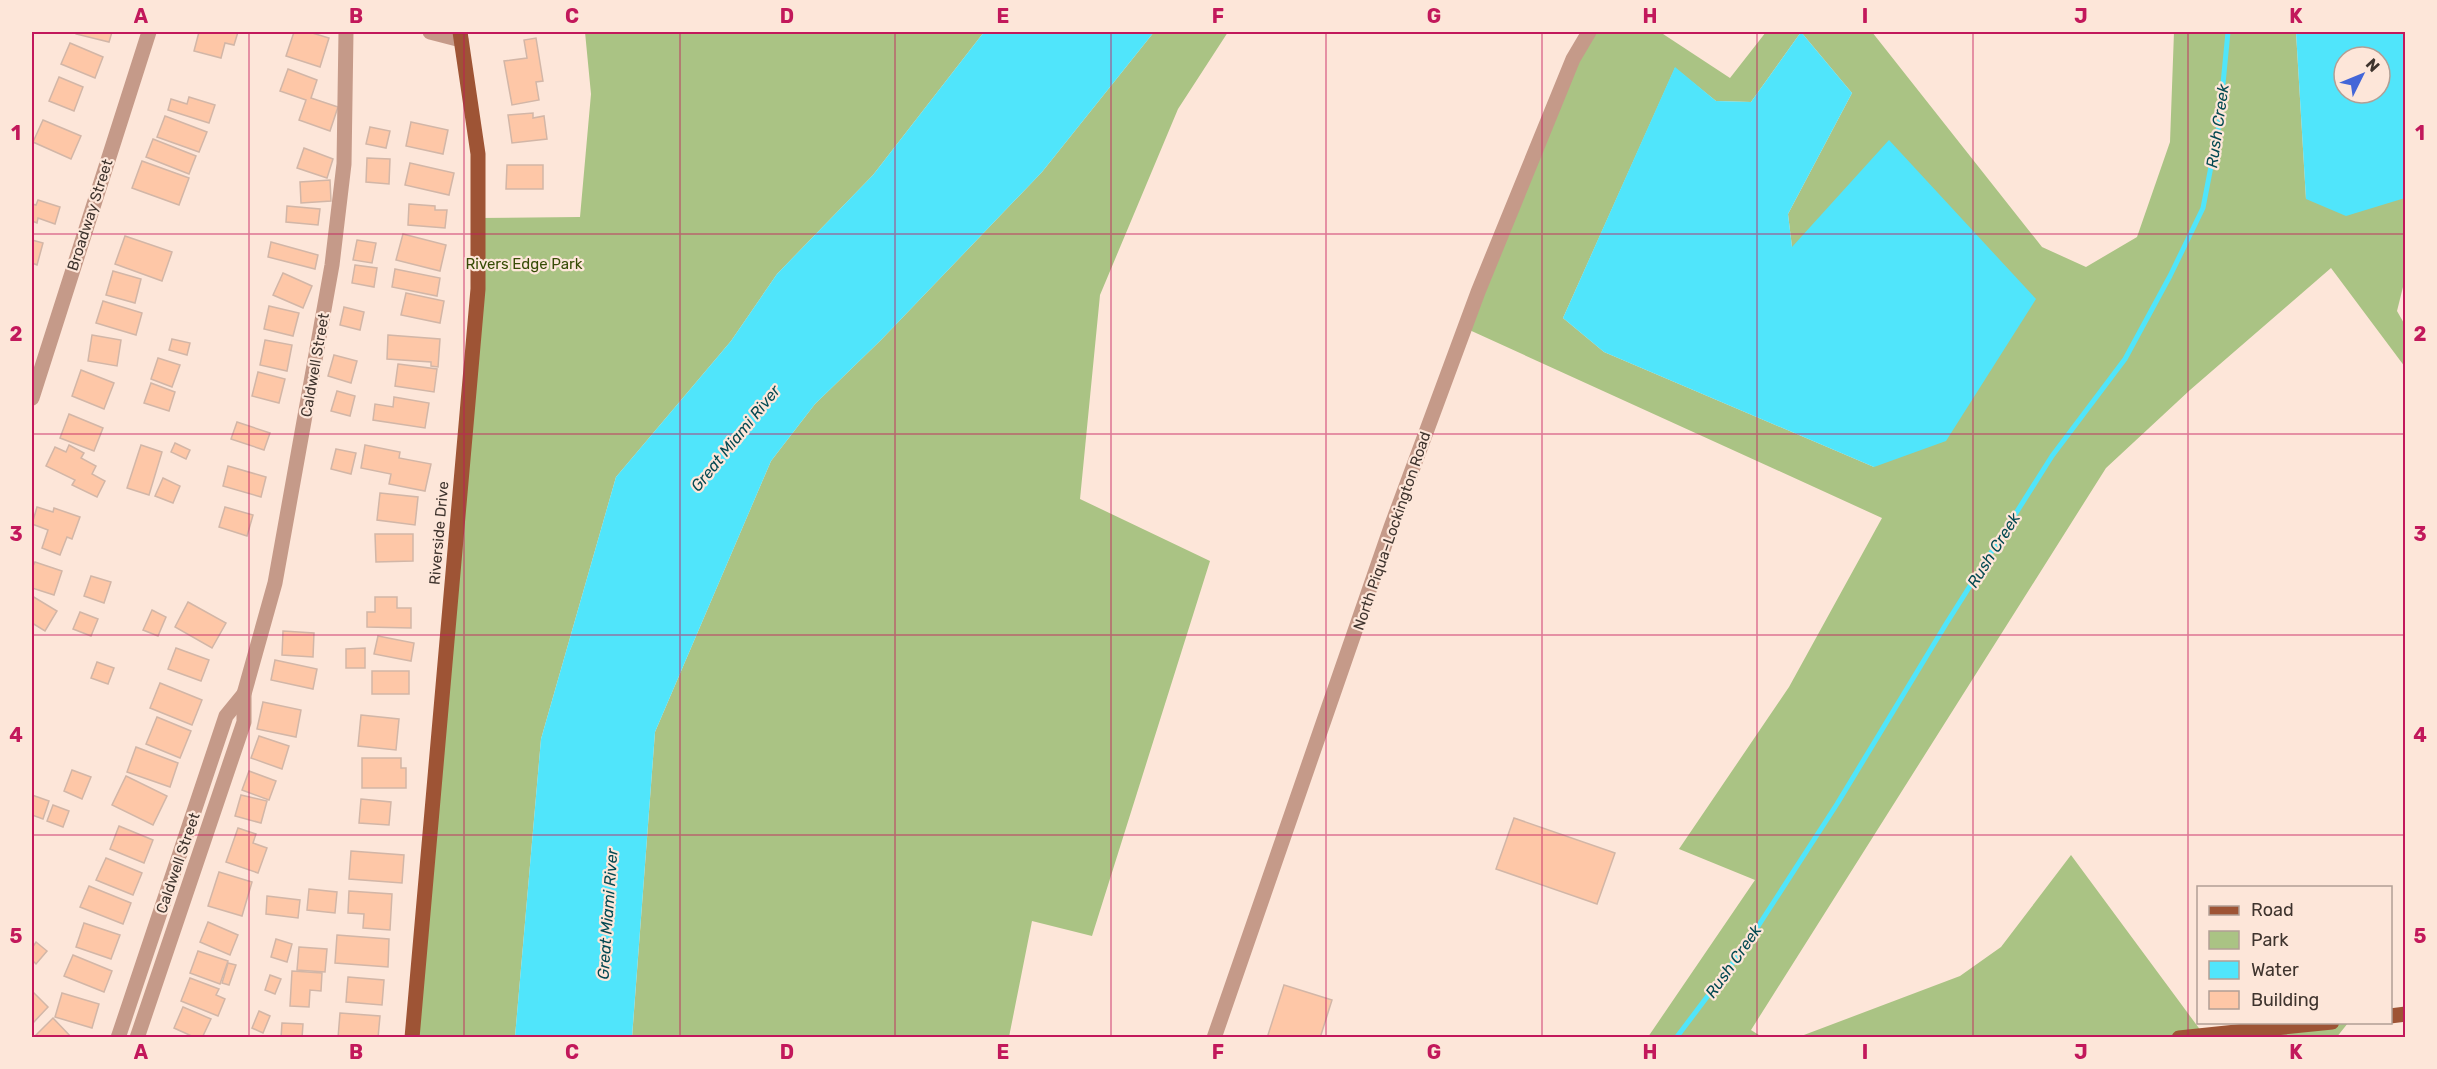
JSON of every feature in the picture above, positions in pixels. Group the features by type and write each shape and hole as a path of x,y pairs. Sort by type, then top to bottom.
{"main road":[{"name":"Riverside Drive","path":"412,1038 478,289 478,153 460,36"},
{"path":"2179,1038 2322,1024"}],"street":[{"name":"Broadway Street","path":"32,398 149,32"},
{"name":"Caldwell Street","path":"140,1030 244,722 244,694 275,584 332,265 344,164 346,32"},
{"path":"430,32 460,36"},
{"name":"North Piqua–Lockington Road","path":"1214,1038 1391,527 1478,292 1573,59 1589,32"},
{"name":"Caldwell Street","path":"118,1038 226,716 244,694"},
{"path":"185,842 202,847"},
{"path":"163,907 181,912"},
{"path":"124,1018 140,1030"}],"green space":[{"name":"Rivers Edge Park","path":"585,32 984,32 873,175 777,274 731,341 616,477 541,739 515,1037 412,1038 478,218 580,217 591,94"},
{"path":"1154,32 1228,32 1178,109 1100,295 1080,499 1210,561 1092,936 1032,921 1009,1037 632,1038 655,732 771,461 815,404 881,340 1042,172"},
{"path":"1589,32 1660,32 1730,78 1766,32 1801,32 1872,32 2042,247 2086,267 2137,237 2170,142 2174,32 2296,32 2306,199 2405,198 2405,279 2397,311 2405,325 2405,367 2331,268 2190,390 2106,468 1751,1030 1762,1037 1648,1037 1755,880 1679,849 1789,687 1882,518 1465,328","holes":["1801,32 1852,93 1788,214 1792,247 1874,467 1604,352 1563,318 1675,68 1716,101 1751,102"]},
{"path":"2071,855 2204,1035 2347,1024 2336,1038 1796,1038 1960,976 2001,947"}],"water":[{"name":"Great Miami River","path":"984,32 1154,32 1042,172 881,340 815,404 771,461 655,732 632,1037 515,1037 541,739 616,477 731,341 777,274 873,175"},
{"path":"1801,32 1852,93 1788,214 1792,247 1889,140 2036,299 1946,441 1874,467 1604,352 1563,318 1675,67 1716,101 1751,102"},
{"path":"2296,32 2405,32 2405,198 2346,216 2306,199"}],"building":[{"path":"76,32 112,32 109,42 76,34"},
{"path":"199,32 238,32 234,45 225,43 221,58 194,51"},
{"path":"294,32 309,32 329,38 320,67 286,56"},
{"path":"536,38 543,81 536,82 539,100 512,105 504,61 527,58 524,40"},
{"path":"70,43 103,57 95,78 61,64"},
{"path":"288,69 317,80 311,98 338,107 330,131 299,120 306,100 280,91"},
{"path":"59,77 83,87 74,111 49,101"},
{"path":"189,97 215,105 209,123 168,110 171,99 187,104"},
{"path":"533,113 533,118 544,116 547,139 512,143 508,115"},
{"path":"165,116 207,132 199,152 157,137"},
{"path":"43,120 81,136 71,159 33,142"},
{"path":"411,122 448,130 443,154 406,146"},
{"path":"370,127 390,131 386,148 366,144"},
{"path":"153,139 196,156 189,174 146,157"},
{"path":"304,148 333,159 327,178 297,168"},
{"path":"367,158 390,159 389,184 366,182"},
{"path":"142,161 189,178 179,205 132,188"},
{"path":"410,163 454,173 449,195 405,185"},
{"path":"507,165 543,165 543,189 506,189"},
{"path":"330,180 331,201 301,203 300,182"},
{"path":"38,200 60,207 55,224 38,218 37,223 32,221 32,204 36,205"},
{"path":"409,204 435,206 435,210 447,210 445,228 408,225"},
{"path":"287,206 320,209 318,225 286,222"},
{"path":"403,234 446,245 440,271 396,260"},
{"path":"125,236 172,252 162,281 115,264"},
{"path":"32,240 43,243 37,265 32,263"},
{"path":"357,240 376,243 372,263 353,260"},
{"path":"271,242 318,255 315,269 268,257"},
{"path":"355,265 377,268 374,287 352,283"},
{"path":"395,269 440,278 437,296 392,287"},
{"path":"113,271 141,279 135,303 106,295"},
{"path":"283,273 312,286 303,308 273,295"},
{"path":"406,293 444,301 440,323 401,315"},
{"path":"103,301 142,313 136,335 96,323"},
{"path":"269,306 299,313 293,336 264,329"},
{"path":"344,307 364,312 360,330 340,325"},
{"path":"92,335 121,340 117,366 88,361"},
{"path":"388,335 440,339 438,367 431,366 431,362 387,359"},
{"path":"172,339 190,343 187,355 169,350"},
{"path":"265,340 292,345 287,371 260,365"},
{"path":"334,355 357,361 351,383 328,376"},
{"path":"158,358 180,365 172,387 151,379"},
{"path":"398,364 437,369 434,392 395,386"},
{"path":"81,370 114,383 104,409 72,396"},
{"path":"258,372 285,379 279,403 252,396"},
{"path":"151,383 175,392 169,411 144,403"},
{"path":"337,391 355,396 350,416 331,411"},
{"path":"394,397 429,403 425,428 373,420 375,404 393,407"},
{"path":"69,414 103,428 94,451 60,438"},
{"path":"237,422 270,433 264,450 231,439"},
{"path":"175,443 190,450 186,459 171,452"},
{"path":"69,445 84,453 81,458 96,466 92,474 105,481 97,497 72,485 75,480 46,466 55,447 66,452"},
{"path":"141,445 162,452 149,495 127,488"},
{"path":"365,445 400,452 399,458 431,464 425,491 389,484 391,474 361,468"},
{"path":"336,449 356,453 351,474 331,469"},
{"path":"228,466 266,477 261,497 223,486"},
{"path":"163,478 180,486 173,503 155,496"},
{"path":"380,493 418,497 415,525 377,520"},
{"path":"37,507 53,512 54,508 80,517 72,539 67,537 60,555 42,548 48,530 32,524"},
{"path":"225,507 253,515 247,536 219,527"},
{"path":"375,534 413,534 413,561 376,562"},
{"path":"35,562 62,571 54,595 32,588 32,568"},
{"path":"91,576 111,582 104,603 84,596"},
{"path":"32,596 57,611 45,631 32,623"},
{"path":"375,597 397,597 397,608 411,608 411,628 367,627 367,612 375,612"},
{"path":"188,602 226,623 212,648 175,627"},
{"path":"152,610 166,617 158,636 143,630"},
{"path":"80,612 98,619 91,636 73,629"},
{"path":"283,631 314,633 313,657 282,655"},
{"path":"378,636 414,643 411,661 374,654"},
{"path":"176,648 209,660 201,681 168,669"},
{"path":"365,648 365,668 346,668 346,649"},
{"path":"275,660 317,669 313,689 271,680"},
{"path":"97,662 114,668 108,684 91,678"},
{"path":"372,671 409,671 409,694 372,694"},
{"path":"160,683 202,700 192,725 150,708"},
{"path":"263,702 301,710 296,737 257,729"},
{"path":"361,715 399,719 396,750 358,746"},
{"path":"157,717 191,731 180,758 146,744"},
{"path":"259,736 289,746 282,769 251,758"},
{"path":"136,747 178,763 170,787 127,772"},
{"path":"362,758 401,758 401,768 406,768 406,788 362,788"},
{"path":"72,770 91,777 82,799 64,791"},
{"path":"249,771 276,781 269,800 242,790"},
{"path":"126,776 167,796 153,825 112,805"},
{"path":"32,795 49,801 43,819 32,815"},
{"path":"241,795 267,801 261,823 235,816"},
{"path":"361,799 391,802 389,825 359,823"},
{"path":"53,805 69,811 63,827 47,821"},
{"path":"1514,818 1615,853 1597,904 1496,869"},
{"path":"119,826 153,840 144,863 110,849"},
{"path":"238,828 256,834 253,843 267,848 258,873 226,862"},
{"path":"351,851 404,855 402,883 349,879"},
{"path":"106,858 142,873 133,895 96,880"},
{"path":"219,872 252,882 242,916 208,906"},
{"path":"89,886 131,903 123,924 80,907"},
{"path":"309,889 337,892 335,913 307,910"},
{"path":"349,891 392,894 390,930 363,928 364,914 348,913"},
{"path":"267,896 300,900 298,918 266,914"},
{"path":"208,922 238,935 230,955 200,942"},
{"path":"84,923 120,935 111,959 76,947"},
{"path":"337,935 389,939 388,967 335,963"},
{"path":"276,939 292,944 287,962 271,957"},
{"path":"36,942 47,951 36,964 32,960 32,948"},
{"path":"299,947 327,949 325,972 297,970"},
{"path":"198,951 228,961 220,984 190,973"},
{"path":"73,955 112,971 104,992 64,976"},
{"path":"228,963 236,965 229,985 222,983"},
{"path":"292,971 322,973 321,991 310,990 309,1007 290,1006"},
{"path":"270,975 281,979 275,994 265,990"},
{"path":"348,977 384,980 382,1005 346,1002"},
{"path":"190,978 219,989 216,995 225,999 218,1016 181,1001"},
{"path":"1284,985 1332,1000 1320,1038 1267,1038"},
{"path":"32,991 48,1007 32,1024"},
{"path":"62,993 99,1004 92,1028 55,1017"},
{"path":"183,1007 211,1019 202,1038 196,1038 174,1028"},
{"path":"259,1011 270,1016 263,1033 252,1028"},
{"path":"340,1013 380,1016 378,1038 338,1038"},
{"path":"53,1018 72,1038 34,1037"},
{"path":"282,1023 303,1024 302,1038 281,1038"}],"waterway":[{"name":"Rush Creek","path":"1676,1038 1744,948 1837,804 1946,624 2052,456 2125,359 2170,276 2203,208 2219,125 2228,32"}]}
